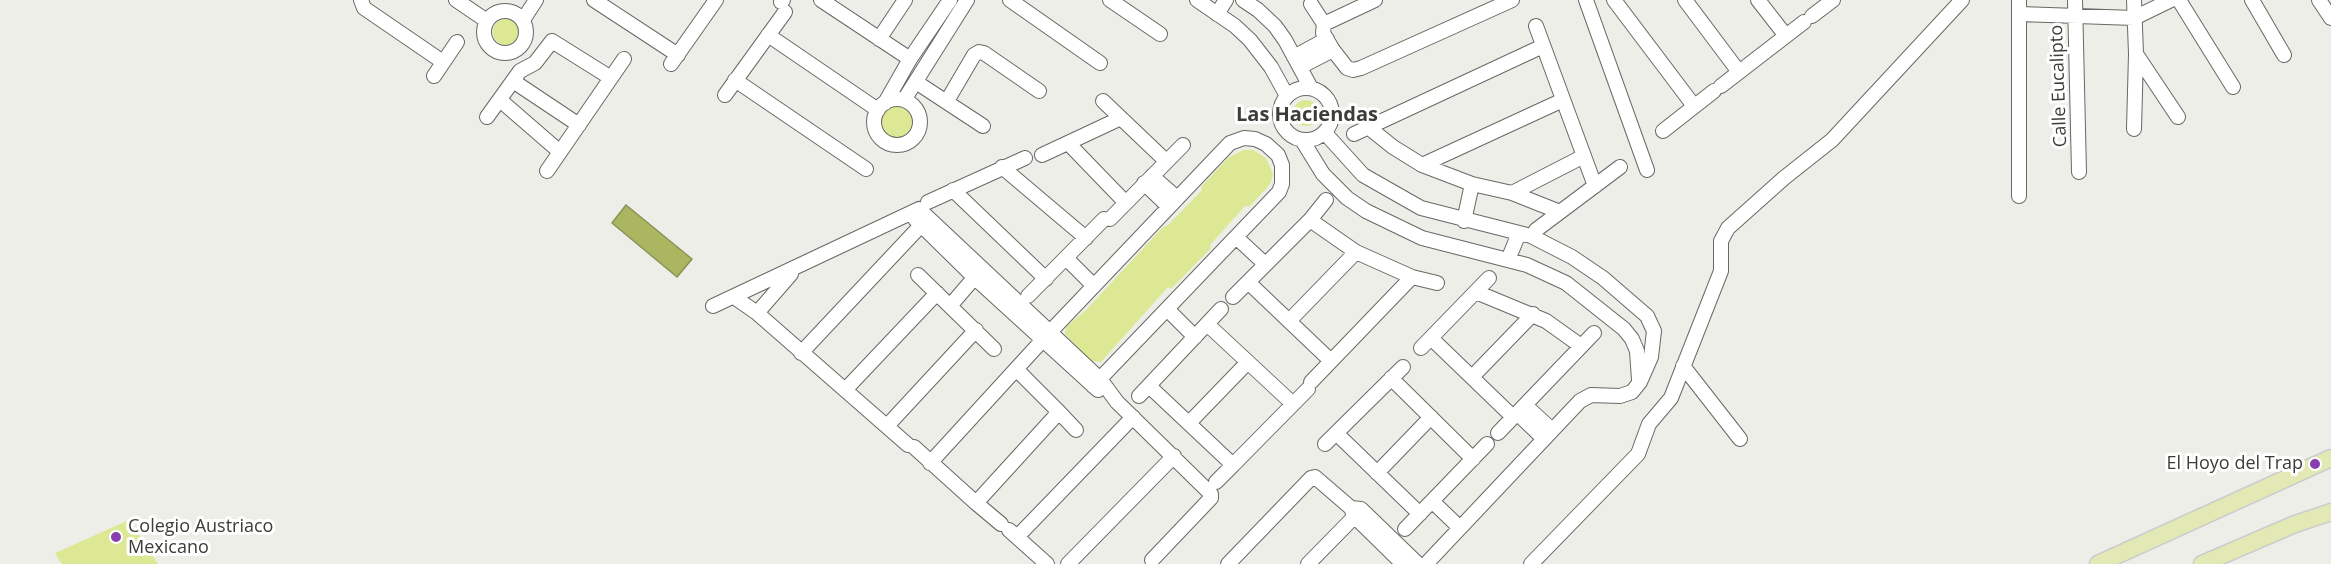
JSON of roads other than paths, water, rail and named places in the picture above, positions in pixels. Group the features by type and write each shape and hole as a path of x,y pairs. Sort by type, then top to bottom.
{"main road":[{"path":"2098,564 2331,458"},
{"path":"2202,564 2295,524 2331,512"}],"street":[{"path":"361,0 364,8 443,62"},
{"path":"456,0 487,21"},
{"path":"523,20 536,0"},
{"path":"594,0 675,60 709,2"},
{"path":"821,0 910,59"},
{"path":"879,39 905,0"},
{"path":"881,106 897,99 904,100 916,109 919,116 918,132 907,142 892,144 879,137 874,123 881,106 910,59 950,0"},
{"path":"904,100 967,0"},
{"path":"1010,0 1100,63"},
{"path":"1110,0 1160,34"},
{"path":"1197,0 1243,33 1261,53 1287,96"},
{"path":"1217,14 1226,0"},
{"path":"1243,0 1271,22 1311,88"},
{"path":"1324,24 1375,0"},
{"path":"1587,0 1647,170"},
{"path":"1614,0 1694,106"},
{"path":"1685,0 1739,72"},
{"path":"1758,0 1786,36"},
{"path":"1663,131 1833,0"},
{"path":"1531,564 1638,454 1646,429 1671,398 1720,271 1721,241 1728,228 1784,178 1832,140 1962,0"},
{"name":"Calle Eucalipto","path":"2075,0 2079,172"},
{"path":"2134,0 2136,54 2134,129"},
{"path":"2019,196 2020,7 2075,17 2134,18 2171,0"},
{"path":"2179,0 2233,87"},
{"path":"2253,0 2284,55"},
{"path":"2319,0 2331,18"},
{"path":"1311,4 1324,24 1323,33 1330,45 1347,68 1353,70 1509,1"},
{"path":"725,95 768,35 783,5"},
{"path":"515,6 523,20 525,40 512,52 502,53 490,47 484,35 487,21 498,12 515,6"},
{"path":"1536,26 1595,186"},
{"path":"768,35 881,106"},
{"path":"487,117 517,76 536,63 552,41 611,78"},
{"path":"434,76 457,42"},
{"path":"1297,62 1330,45"},
{"path":"1354,134 1544,46"},
{"path":"512,52 517,76 579,125"},
{"path":"947,101 974,55 979,52 984,53 1039,91"},
{"path":"2136,54 2178,117"},
{"path":"547,171 624,59"},
{"path":"735,80 866,169"},
{"path":"916,82 983,126"},
{"path":"1278,155 1299,139 1318,138 1325,133 1332,118 1332,110 1325,95 1311,88 1298,89 1287,96 1280,110 1283,128 1299,139 1323,174 1347,198 1366,211 1422,238 1527,265 1566,283 1623,330 1635,345 1640,382"},
{"path":"500,100 560,152"},
{"path":"1422,165 1563,100"},
{"path":"1103,101 1166,161"},
{"path":"1042,155 1121,118"},
{"path":"1368,127 1393,147 1422,165 1472,184 1512,193 1560,212"},
{"path":"1266,144 1283,128"},
{"path":"1325,133 1364,175 1420,208 1464,221 1519,233 1543,242 1572,258 1603,278 1647,316 1654,331 1651,357 1640,382 1626,395 1591,395 1580,401 1426,564"},
{"path":"930,463 1017,370 1046,335 1230,143 1244,138 1255,139 1266,144 1278,155 1282,174 1278,192 1096,383"},
{"path":"1068,143 1125,202"},
{"path":"1028,296 1183,145"},
{"path":"1512,193 1584,156"},
{"path":"928,202 1026,158"},
{"path":"1002,167 1086,238"},
{"path":"1536,230 1620,167"},
{"path":"1148,179 1173,203"},
{"path":"1464,221 1472,184"},
{"path":"953,190 1046,279"},
{"path":"1233,297 1310,220 1326,200"},
{"path":"713,306 909,214 924,221 1208,490 1211,498 1152,560"},
{"path":"1310,220 1356,252 1412,277 1437,283"},
{"path":"801,353 924,221"},
{"path":"1508,260 1519,233"},
{"path":"1236,237 1265,264"},
{"path":"1290,320 1356,252"},
{"path":"1068,256 1096,283"},
{"path":"757,313 795,269"},
{"path":"950,306 978,273"},
{"path":"918,276 994,349"},
{"path":"1216,482 1412,277"},
{"path":"1489,278 1426,343 1548,434"},
{"path":"1248,282 1331,361"},
{"path":"1476,292 1533,314 1557,327 1581,346"},
{"path":"845,390 937,293"},
{"path":"734,297 757,313 1047,564"},
{"path":"1167,309 1195,337"},
{"path":"1221,309 1144,391 1189,423 1233,465"},
{"path":"1472,377 1533,314"},
{"path":"1207,324 1293,404"},
{"path":"887,426 976,330"},
{"path":"1498,433 1594,333"},
{"path":"1189,423 1247,363"},
{"path":"1683,366 1740,439"},
{"path":"1326,444 1402,367"},
{"path":"1017,370 1076,429"},
{"path":"1391,378 1473,459"},
{"path":"976,503 1059,412"},
{"path":"1009,530 1133,417"},
{"path":"1377,472 1431,417"},
{"path":"1336,434 1420,514"},
{"path":"1405,530 1487,444"},
{"path":"1068,564 1174,456"},
{"path":"1228,564 1311,478 1319,478 1418,564"},
{"path":"1432,501 1460,528"},
{"path":"1308,564 1355,511"},
{"path":"1355,511 1403,564"}],"place":[{"name":"El Hoyo del Trap","path":"2315,464"},
{"name":"Colegio Austriaco Mexicano","path":"116,537"}],"district":[{"name":"Las Haciendas","path":"1307,115"}]}
